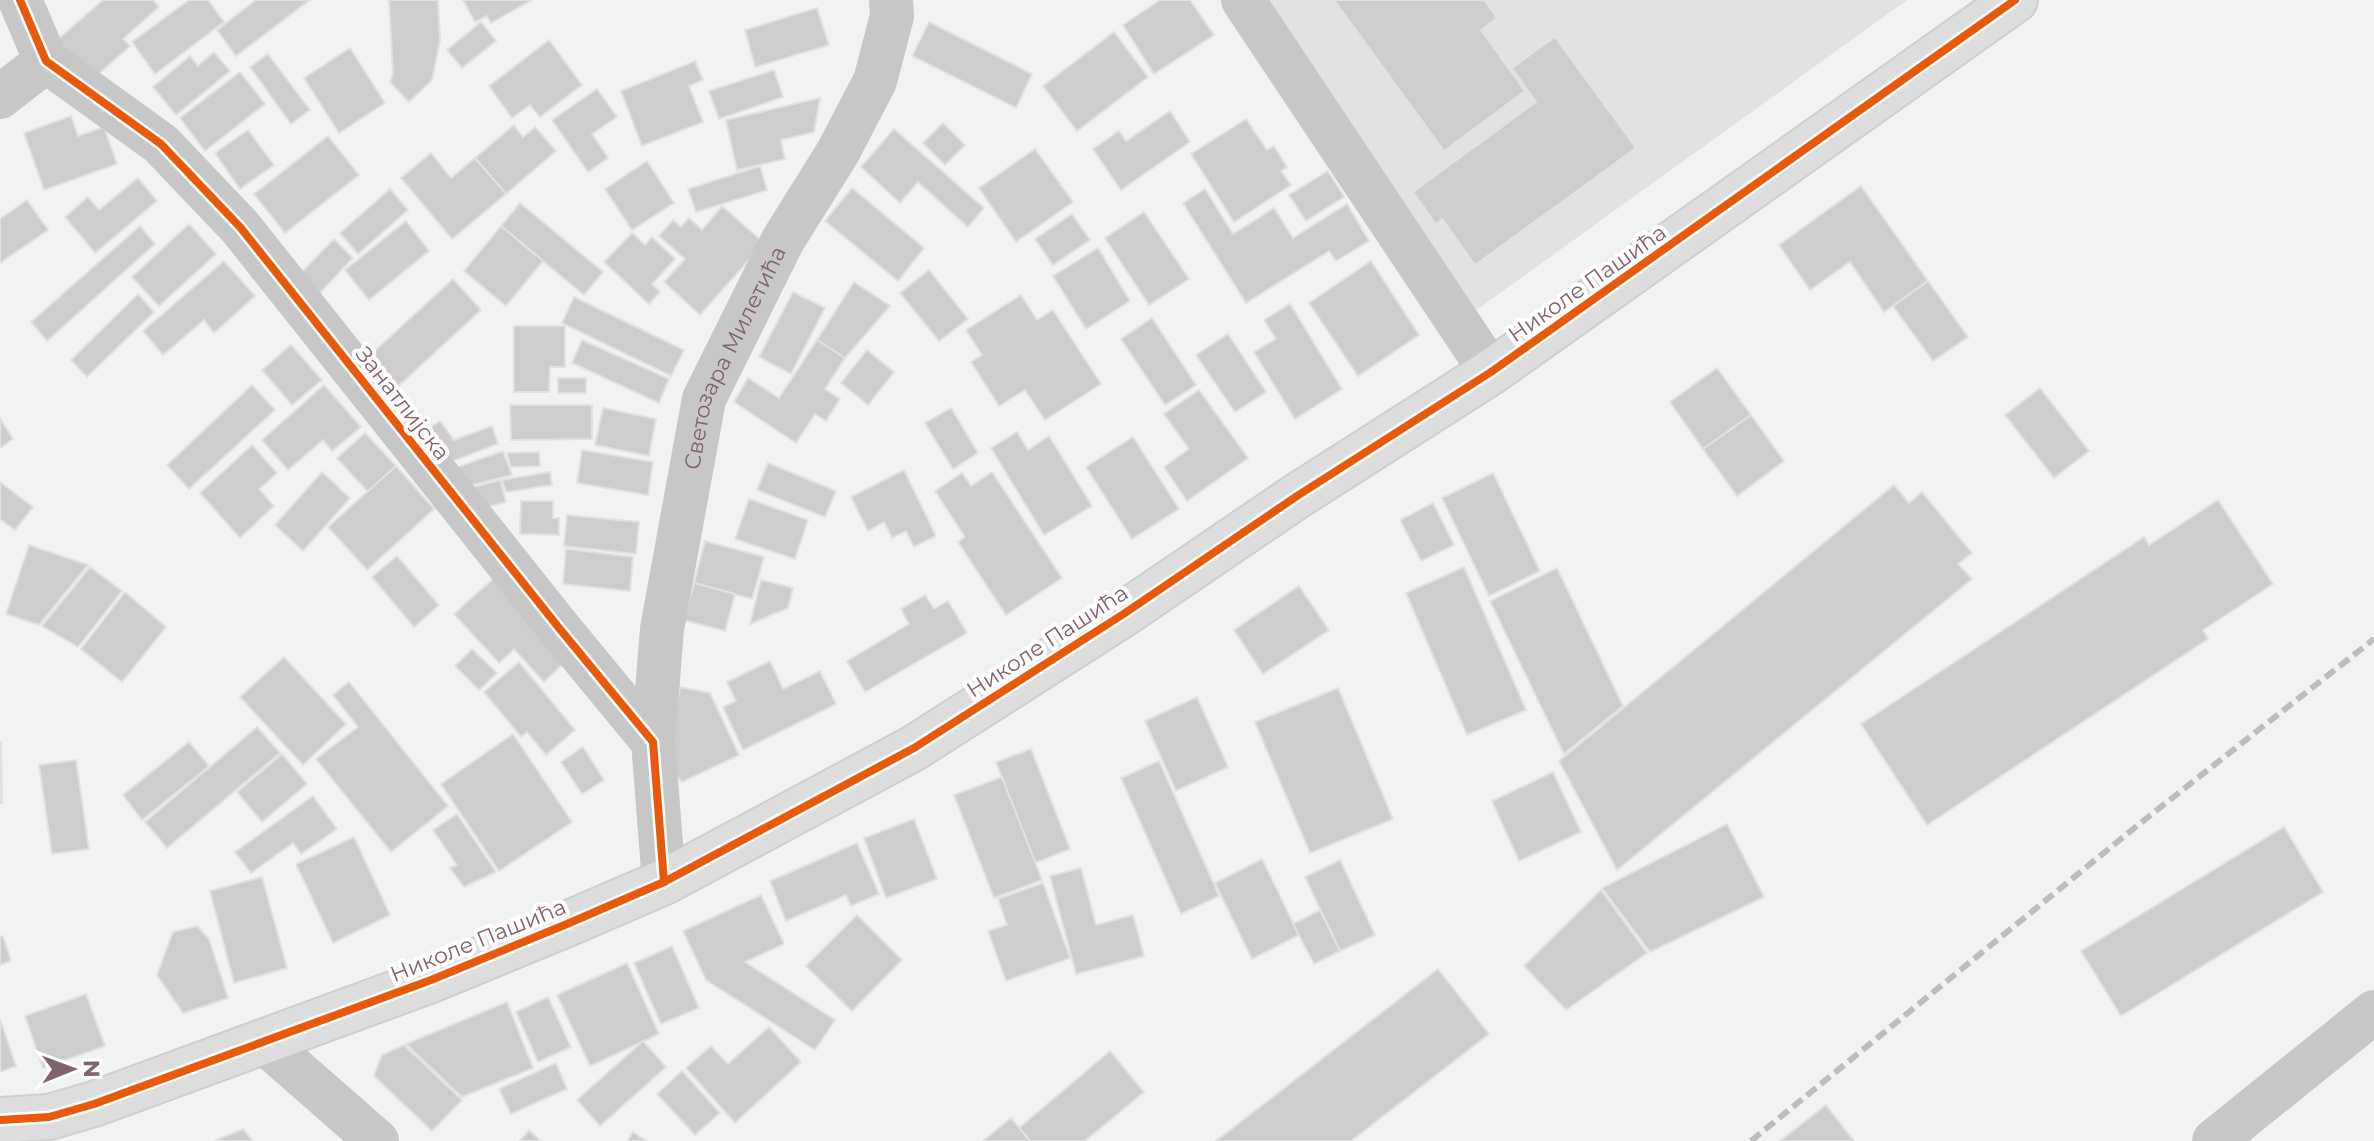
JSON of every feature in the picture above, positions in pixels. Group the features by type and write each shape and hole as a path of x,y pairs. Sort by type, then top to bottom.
{"main road":[{"name":"Николе Пашића","path":"0,1120 49,1117 94,1104 445,974 664,882 927,740 1491,372 2015,0"}],"street":[{"path":"0,97 46,61 20,0"},
{"name":"Светозара Милетића","path":"653,742 662,629 704,399 783,240 838,152 875,81 892,16 891,0"},
{"path":"1243,0 1491,372"},
{"name":"Занатлијска","path":"46,61 161,144 240,227 653,742"},
{"path":"653,742 664,882"},
{"path":"2214,1141 2374,1012"},
{"path":"264,1042 377,1141"}],"shaded area":[{"path":"1250,0 1907,0 1464,319"}],"building":[{"path":"103,0 153,0 159,7 123,39 130,46 92,80 57,40"},
{"path":"189,0 208,0 224,22 155,74 132,42"},
{"path":"256,0 310,0 236,56 217,30"},
{"path":"389,0 438,0 440,40 432,80 409,102 390,82 393,74"},
{"path":"463,0 532,0 491,23 487,16 475,22"},
{"path":"1160,0 1190,0 1214,35 1154,74 1123,25"},
{"path":"1334,0 1484,0 1497,18 1481,30 1525,91 1444,151"},
{"path":"817,8 829,45 755,67 745,30"},
{"path":"481,22 496,41 462,68 447,50"},
{"path":"929,22 1032,74 1016,108 912,56"},
{"path":"1114,32 1148,77 1077,131 1043,86"},
{"path":"1555,37 1636,148 1475,265 1442,219 1436,224 1413,192 1536,102 1512,68"},
{"path":"549,40 582,85 540,117 530,105 512,118 489,86"},
{"path":"350,48 385,103 339,133 304,78"},
{"path":"214,52 230,71 176,115 153,87 190,56 198,66"},
{"path":"268,54 310,110 291,124 250,67"},
{"path":"695,61 703,80 689,86 703,122 642,146 621,91"},
{"path":"774,70 783,97 719,119 709,91"},
{"path":"240,72 265,104 205,151 180,118"},
{"path":"597,89 617,117 592,134 608,158 588,172 552,120"},
{"path":"820,98 814,132 781,140 785,159 737,170 726,120"},
{"path":"1170,111 1190,142 1121,190 1093,149 1119,131 1126,141"},
{"path":"71,116 78,136 104,127 117,164 44,190 24,133"},
{"path":"1246,119 1267,150 1274,146 1287,167 1281,171 1291,185 1234,222 1191,154"},
{"path":"943,123 965,145 945,165 923,143"},
{"path":"514,125 523,137 535,127 556,151 506,194 475,158"},
{"path":"894,129 984,208 968,227 918,182 900,203 861,167"},
{"path":"248,130 274,165 240,189 215,153"},
{"path":"328,136 359,175 285,233 254,194"},
{"path":"1035,149 1073,202 1016,242 979,188"},
{"path":"431,153 451,178 475,158 506,194 452,239 401,178"},
{"path":"647,161 674,203 632,230 605,189"},
{"path":"760,166 767,190 696,212 688,189"},
{"path":"1328,171 1344,197 1306,221 1289,195"},
{"path":"138,178 157,201 95,253 65,217 88,197 99,210"},
{"path":"1861,186 1928,281 1884,312 1850,262 1810,290 1779,245"},
{"path":"852,188 924,248 898,281 825,221"},
{"path":"390,189 408,210 358,254 340,233"},
{"path":"1205,189 1233,234 1274,208 1293,238 1347,204 1369,241 1336,261 1329,251 1246,303 1183,203"},
{"path":"27,200 48,230 0,263 0,219"},
{"path":"520,203 603,272 584,295 501,226"},
{"path":"722,206 764,243 700,315 664,282 685,259 659,236 673,220 681,227 689,218 702,230"},
{"path":"1144,212 1189,279 1149,305 1105,238"},
{"path":"1072,214 1090,240 1053,265 1035,239"},
{"path":"406,221 429,251 369,300 345,270"},
{"path":"189,224 216,254 159,306 132,277"},
{"path":"140,226 155,244 47,341 31,322"},
{"path":"501,226 543,261 506,306 464,271"},
{"path":"632,233 645,245 652,237 675,259 652,284 660,292 649,304 604,262"},
{"path":"334,239 353,258 316,297 296,278"},
{"path":"1098,248 1130,301 1086,329 1053,276"},
{"path":"224,261 255,296 214,333 204,320 163,355 143,331"},
{"path":"1371,261 1419,335 1358,376 1309,303"},
{"path":"929,270 968,319 939,341 900,293"},
{"path":"453,279 481,310 392,392 364,361"},
{"path":"1928,281 1968,337 1933,361 1893,306"},
{"path":"854,282 890,306 845,358 817,340"},
{"path":"793,292 825,308 791,374 759,357"},
{"path":"138,294 154,312 87,377 71,360"},
{"path":"1021,295 1037,320 1053,310 1101,384 1045,420 1025,390 999,406 971,362 982,355 966,330"},
{"path":"574,297 684,350 671,376 562,323"},
{"path":"1290,304 1342,389 1295,419 1254,352 1276,339 1264,320"},
{"path":"1152,318 1196,385 1165,405 1121,339"},
{"path":"514,326 565,326 565,367 550,367 549,392 514,392"},
{"path":"1228,334 1266,392 1235,412 1196,355"},
{"path":"582,340 669,379 659,403 572,363"},
{"path":"817,340 845,358 825,389 840,399 826,421 815,414 796,443 734,402 748,378 779,398"},
{"path":"291,345 322,380 292,405 262,370"},
{"path":"867,350 894,372 868,405 841,383"},
{"path":"1717,368 1751,415 1703,449 1670,402"},
{"path":"558,378 586,378 586,393 558,393"},
{"path":"252,385 275,410 189,489 167,465"},
{"path":"324,385 361,427 332,451 323,440 288,470 262,440"},
{"path":"2040,388 2089,451 2054,478 2005,415"},
{"path":"1199,390 1248,458 1187,501 1164,467 1189,449 1164,414"},
{"path":"510,405 592,405 592,439 511,440"},
{"path":"603,408 656,419 649,456 595,445"},
{"path":"951,408 978,453 953,469 925,423"},
{"path":"1751,415 1784,461 1737,496 1703,449"},
{"path":"0,418 13,439 0,448"},
{"path":"440,421 454,440 492,426 498,444 447,463 424,432"},
{"path":"1017,432 1028,450 1049,436 1092,506 1044,535 991,448"},
{"path":"365,433 396,466 368,492 337,458"},
{"path":"1133,437 1179,509 1132,539 1086,467"},
{"path":"252,445 277,473 259,489 274,506 240,538 200,493"},
{"path":"582,450 653,462 648,495 577,483"},
{"path":"503,451 512,475 468,486 455,468"},
{"path":"539,452 540,466 511,467 507,453"},
{"path":"768,463 836,491 825,517 757,490"},
{"path":"396,466 434,509 367,570 328,527"},
{"path":"904,470 936,536 914,547 906,531 892,538 884,522 868,531 851,497"},
{"path":"322,472 350,498 303,551 275,525"},
{"path":"550,472 552,485 506,492 502,480"},
{"path":"992,472 1062,578 1006,615 958,542 965,537 935,491 962,473 971,486"},
{"path":"1493,473 1540,571 1489,596 1442,498"},
{"path":"500,480 506,502 487,507 470,488"},
{"path":"0,482 33,507 15,530 0,519"},
{"path":"1894,485 1909,503 1922,492 1972,553 1958,564 1972,579 1617,870 1559,761"},
{"path":"749,499 808,520 795,559 735,539"},
{"path":"2218,500 2273,584 2203,630 2208,639 1927,825 1861,724 2144,537 2149,545"},
{"path":"521,501 553,501 553,518 559,518 559,535 520,534"},
{"path":"1433,503 1454,545 1421,561 1400,520"},
{"path":"567,515 639,522 636,554 564,546"},
{"path":"705,541 764,557 752,599 694,583"},
{"path":"29,545 88,565 39,625 6,614"},
{"path":"566,549 633,557 630,591 563,584"},
{"path":"397,556 439,605 414,627 372,577"},
{"path":"90,567 122,591 78,647 42,626"},
{"path":"1464,567 1526,710 1467,735 1406,593"},
{"path":"1557,568 1623,706 1564,754 1490,601"},
{"path":"493,579 566,661 544,682 514,649 499,663 454,614"},
{"path":"761,580 793,588 788,608 750,624"},
{"path":"694,583 735,594 725,631 684,620"},
{"path":"1299,586 1329,630 1263,674 1234,630"},
{"path":"125,592 166,627 122,682 81,649"},
{"path":"925,595 934,609 948,601 967,633 865,692 847,661 909,624 901,609"},
{"path":"472,649 497,673 479,690 455,666"},
{"path":"284,657 346,724 303,765 240,697"},
{"path":"770,661 783,689 820,671 836,704 743,750 723,707 736,701 727,682"},
{"path":"519,662 575,730 546,755 527,732 521,737 484,692"},
{"path":"349,682 448,806 391,852 316,759 358,727 333,695"},
{"path":"680,687 710,693 739,755 682,782 666,764"},
{"path":"1338,688 1393,819 1310,853 1255,722"},
{"path":"1197,697 1228,767 1176,791 1145,721"},
{"path":"257,727 280,753 167,848 145,822"},
{"path":"513,734 572,822 499,871 441,784"},
{"path":"1,742 2,803 0,803"},
{"path":"189,742 209,766 142,820 123,795"},
{"path":"583,747 604,780 582,794 561,762"},
{"path":"1031,749 1070,849 1035,863 996,762"},
{"path":"282,754 307,784 262,822 237,792"},
{"path":"76,760 89,849 52,854 39,765"},
{"path":"1159,761 1219,896 1181,914 1121,778"},
{"path":"1553,772 1581,832 1519,861 1492,801"},
{"path":"1002,777 1042,880 994,898 954,795"},
{"path":"313,796 337,829 301,854 293,843 251,873 235,852"},
{"path":"457,814 496,872 464,887 450,868 457,865 433,830"},
{"path":"914,819 937,879 886,898 864,838"},
{"path":"1727,824 1764,897 1650,952 1602,888"},
{"path":"2284,827 2323,892 2121,1016 2081,951"},
{"path":"354,837 390,915 333,943 296,864"},
{"path":"857,843 879,894 851,906 846,895 786,921 770,881"},
{"path":"1262,859 1299,935 1252,959 1215,883"},
{"path":"1340,860 1375,935 1340,951 1305,877"},
{"path":"1081,868 1096,925 1133,915 1144,956 1076,974 1050,876"},
{"path":"262,877 287,968 234,983 210,891"},
{"path":"1043,883 1070,958 1006,981 988,931 1007,925 998,899"},
{"path":"1601,890 1647,953 1566,1010 1524,966"},
{"path":"761,895 784,944 745,962 835,1020 815,1050 706,980 683,931"},
{"path":"1320,910 1340,951 1314,964 1293,924"},
{"path":"857,915 902,960 852,1011 806,966"},
{"path":"197,926 209,939 228,998 183,1013 157,975 173,932"},
{"path":"3,936 11,961 0,965 0,937"},
{"path":"672,946 699,1008 661,1024 634,963"},
{"path":"627,963 659,1034 590,1066 557,995"},
{"path":"1438,969 1489,1034 1351,1141 1216,1141"},
{"path":"86,994 105,1046 43,1068 25,1016"},
{"path":"548,997 571,1047 538,1062 516,1012"},
{"path":"507,1002 533,1068 462,1097 406,1044"},
{"path":"0,1019 16,1066 0,1072"},
{"path":"769,1027 801,1062 735,1123 686,1068 711,1046 728,1064"},
{"path":"643,1041 666,1067 600,1126 577,1100"},
{"path":"404,1045 462,1100 432,1131 374,1076 382,1055"},
{"path":"1110,1051 1144,1092 1085,1141 1030,1141 1019,1128"},
{"path":"556,1063 567,1089 511,1114 499,1089"},
{"path":"682,1071 720,1113 695,1135 657,1094"},
{"path":"1826,1105 1854,1141 1780,1141"},
{"path":"1011,1118 1030,1141 983,1141"},
{"path":"243,1129 253,1141 214,1141"},
{"path":"529,1130 541,1141 520,1141"},
{"path":"633,1132 647,1141 627,1141"}],"railway":[{"path":"1751,1141 2138,825 2374,639"}],"cycle path":[{"path":"20,0 46,61 161,144 240,227 653,742 664,882"},
{"path":"0,1120 49,1117 94,1104 431,980 664,882 914,748 1491,372 2015,0"}]}
